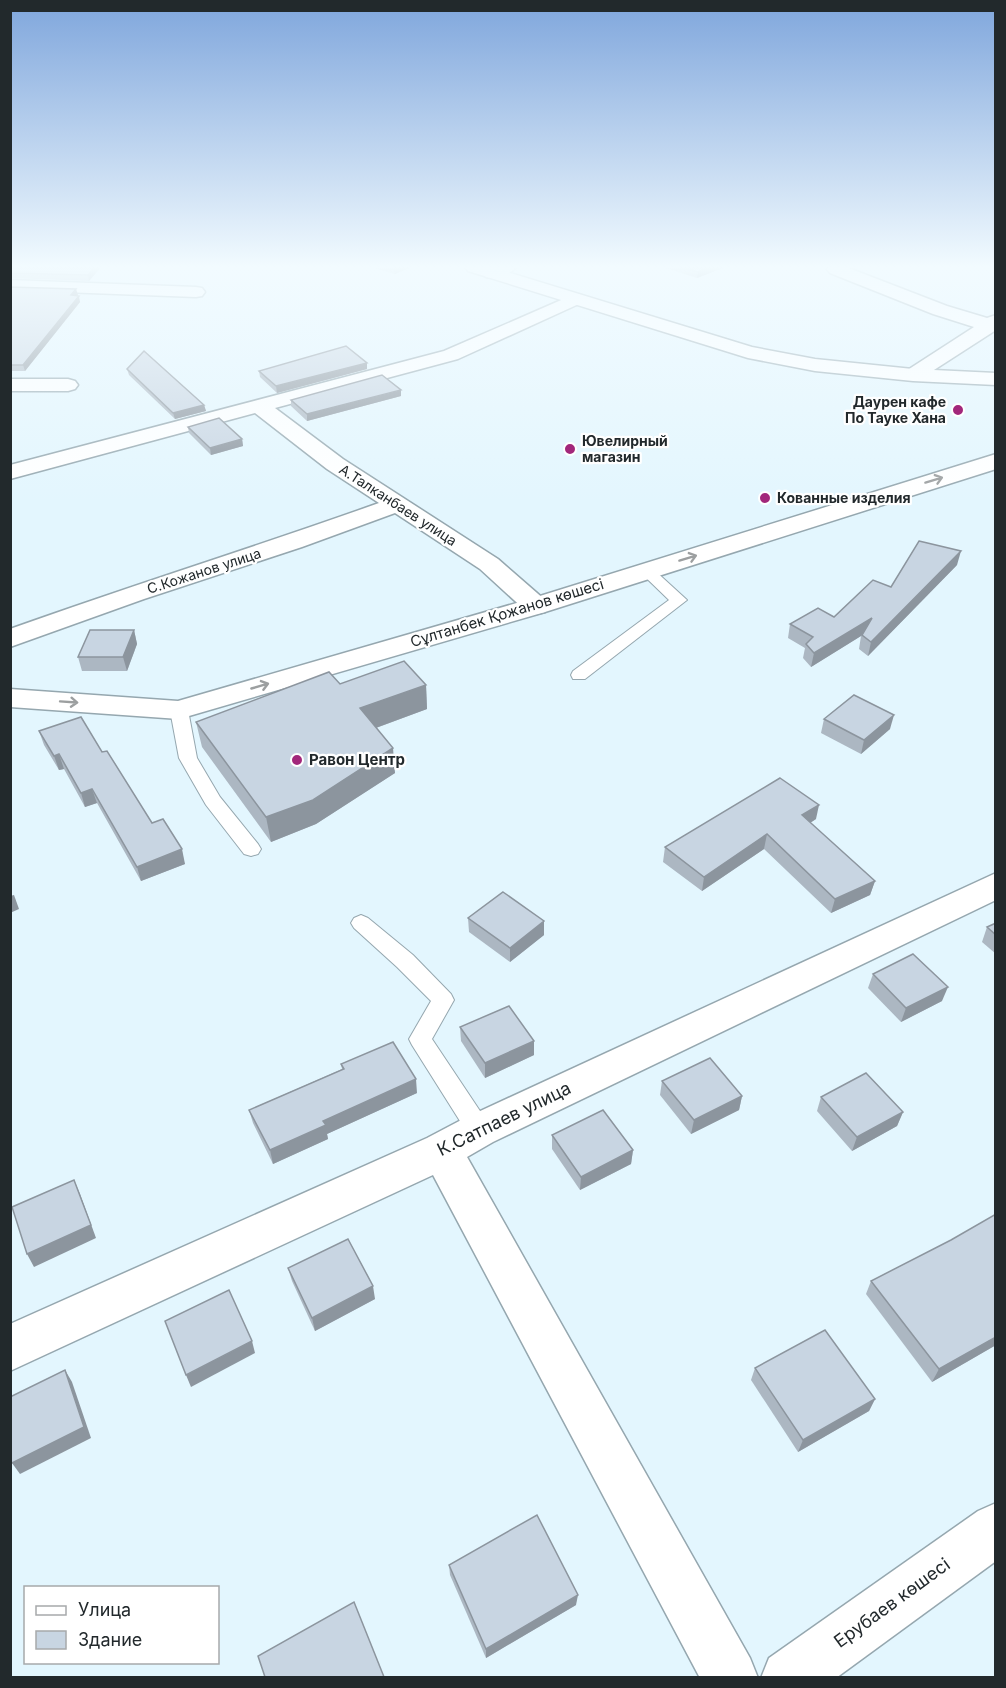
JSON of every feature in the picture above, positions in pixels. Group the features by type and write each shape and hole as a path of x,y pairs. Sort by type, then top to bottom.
{"street":[{"path":"10,472 451,355 471,346"},
{"path":"728,346 815,365 913,375 996,379"},
{"path":"913,375 957,346"},
{"path":"10,385 68,385"},
{"name":"А.Талканбаев улица","path":"259,406 335,464 489,564 536,606"},
{"name":"Сұлтанбек Қожанов көшесі","path":"10,698 179,710 536,606 996,461"},
{"name":"С.Кожанов улица","path":"10,639 135,593 293,542 398,504"},
{"name":"К.Сатпаев улица","path":"10,1348 461,1140 996,885"},
{"path":"461,1140 730,1677"},
{"name":"Ерубаев көшесі","path":"789,1677 996,1529"}],"lane":[{"path":"579,675 679,600 647,571"},
{"path":"179,710 188,758 213,801 251,849"},
{"path":"361,923 405,961 443,1000 420,1039 461,1140"}],"building":[{"path":"10,346 39,346 23,365 10,365"},
{"path":"346,346 367,363 276,386 259,371"},
{"path":"144,351 204,405 173,413 127,369"},
{"path":"382,375 401,390 307,414 291,400"},
{"path":"219,418 242,439 210,448 188,427"},
{"path":"919,541 961,551 871,642 862,635 872,618 814,653 806,644 813,637 790,624 818,608 834,617 873,580 891,587"},
{"path":"90,630 134,630 123,657 78,657"},
{"name":"Равон Центр","path":"404,661 426,685 360,708 393,748 313,800 266,817 196,722 329,672 340,684"},
{"path":"854,695 894,715 864,740 824,719"},
{"path":"81,717 102,752 107,751 152,823 163,819 182,849 137,867 92,789 81,793 59,754 54,756 39,731"},
{"path":"780,778 819,805 802,815 875,881 835,899 767,834 704,877 665,847"},
{"path":"503,892 544,921 510,948 468,918"},
{"path":"996,923 996,935 987,927"},
{"path":"913,954 948,987 906,1008 873,974"},
{"path":"509,1006 534,1041 485,1063 460,1027"},
{"path":"393,1042 416,1079 323,1121 326,1125 270,1150 249,1110 344,1069 341,1064"},
{"path":"710,1058 742,1096 694,1120 662,1081"},
{"path":"866,1073 903,1112 857,1137 821,1097"},
{"path":"603,1110 633,1150 581,1177 552,1135"},
{"path":"74,1180 91,1225 27,1254 12,1207"},
{"path":"996,1214 996,1337 939,1369 871,1281"},
{"path":"348,1239 373,1286 312,1318 288,1268"},
{"path":"229,1290 252,1341 186,1375 165,1321"},
{"path":"825,1330 875,1399 803,1440 755,1368"},
{"path":"65,1370 84,1427 12,1463 10,1459 10,1397"},
{"path":"537,1515 578,1595 486,1649 449,1565"},
{"path":"354,1602 384,1677 265,1677 258,1656"}],"place":[{"name":"Даурен кафе По Тауке Хана","path":"958,410"},
{"name":"Ювелирный магазин","path":"570,449"},
{"name":"Кованные изделия","path":"765,498"},
{"name":"Равон Центр","path":"297,760"}]}
